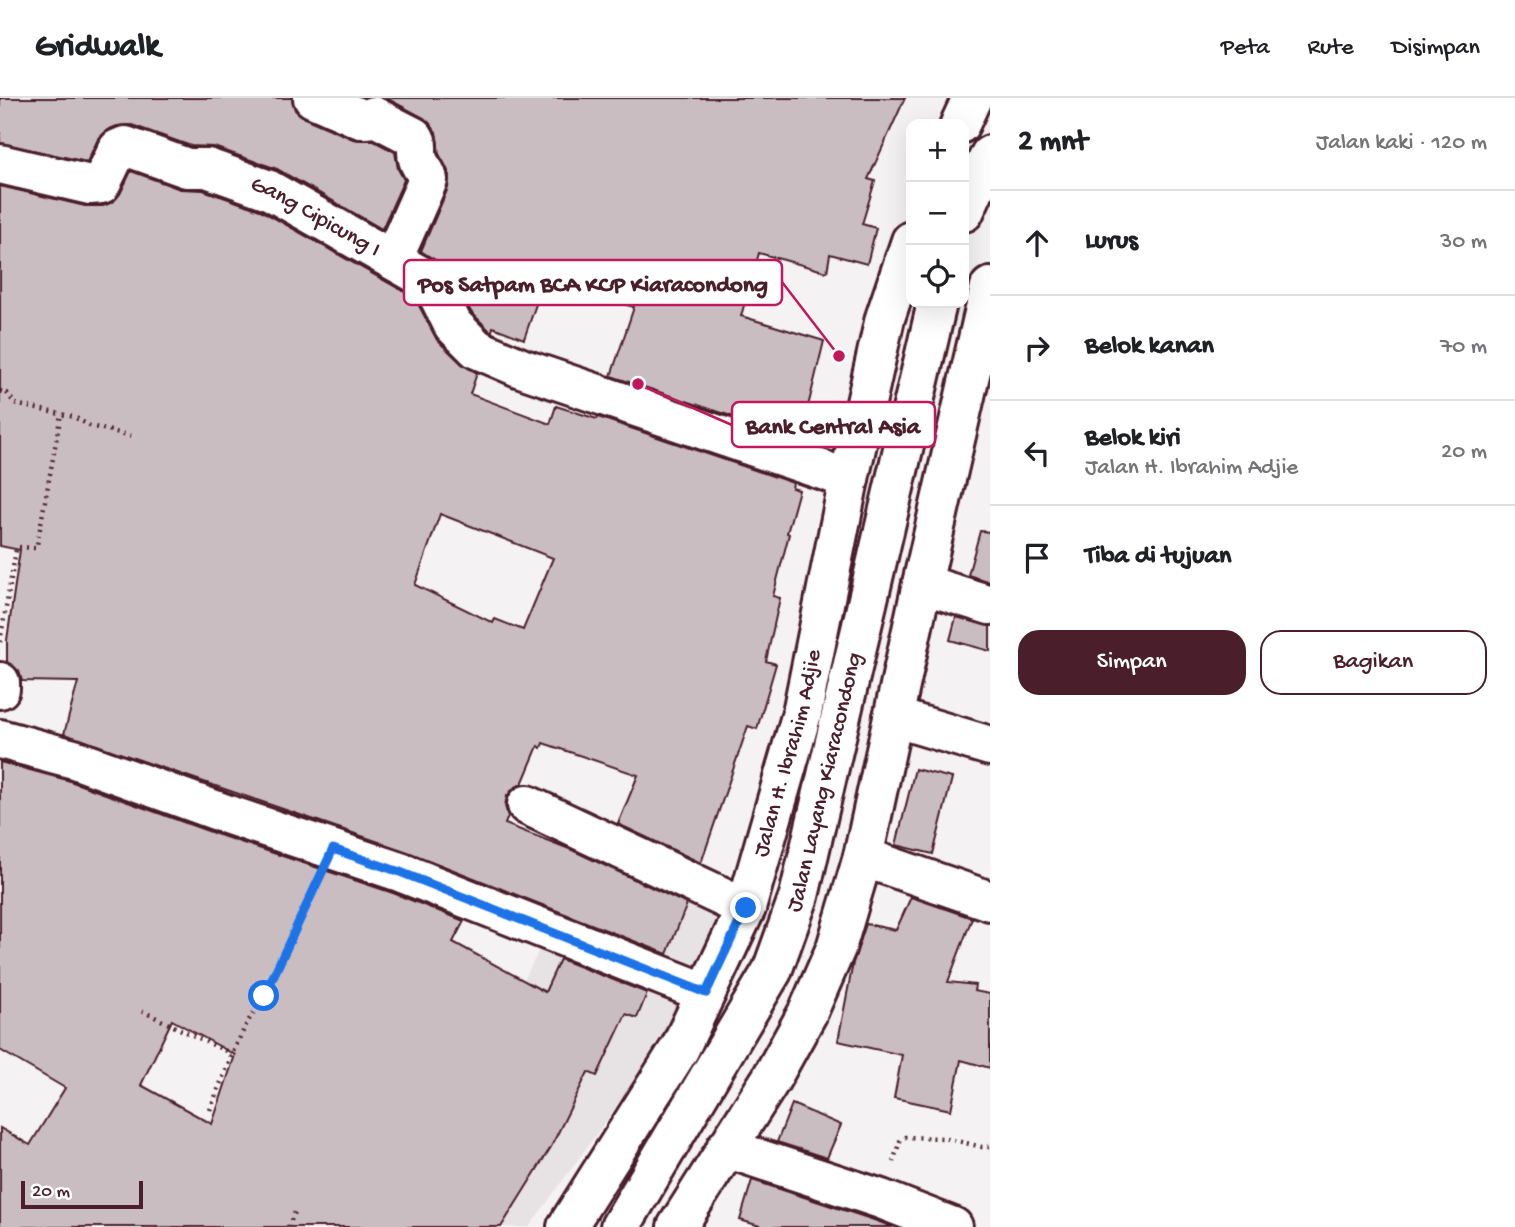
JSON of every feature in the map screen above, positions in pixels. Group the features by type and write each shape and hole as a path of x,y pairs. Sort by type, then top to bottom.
{"main road":[{"path":"313,98 367,120 373,116 414,137 418,142 418,160 428,174 428,180 393,259"},
{"path":"962,119 972,98"},
{"name":"Gang Cipicung I","path":"0,164 90,185 101,184 118,149 125,146 187,168 207,168 269,190 428,280 453,326 478,349 498,359 849,479"},
{"path":"969,201 990,155"},
{"name":"Jalan H. Ibrahim Adjie","path":"566,1227 680,1048 746,908 802,713 849,479 885,318 910,245"},
{"path":"677,1227 771,1079 826,975 863,857 990,286"},
{"name":"Jalan Layang Kiaracondong","path":"620,1227 772,971 799,896 936,308"},
{"path":"922,583 990,605"},
{"path":"0,682 0,689"},
{"path":"893,717 990,746"},
{"path":"0,739 74,759 226,814 400,872 706,993"},
{"path":"527,805 746,908"},
{"path":"863,857 990,901"},
{"path":"726,1148 881,1199 953,1227"}],"path":[{"path":"0,391 7,393 15,404 74,417 90,426 132,436"},
{"path":"0,642 16,550 18,547 35,548 37,545 61,414"},
{"path":"210,1110 247,1023 264,996 333,849"},
{"path":"142,1011 232,1055"},
{"path":"881,1199 900,1141 905,1137 945,1138 990,1147"},
{"path":"288,1227 296,1210"}],"shaded area":[{"path":"593,846 734,912 629,1089 529,1227 375,1227 445,1169 527,974"}],"building":[{"path":"0,98 292,98 295,110 304,118 353,139 372,140 395,152 398,169 404,180 382,229 277,169 214,147 191,146 132,125 109,129 98,139 87,162 0,143"},
{"path":"386,98 905,98 868,179 875,181 862,224 876,228 867,264 830,254 827,272 759,253 741,316 824,341 800,439 611,376 634,307 544,281 524,339 493,327 490,331 471,312 448,270 421,251 448,188 449,173 439,154 436,132 424,118"},
{"path":"131,171 180,189 203,190 260,210 415,298 437,340 462,364 477,373 470,394 550,424 556,406 597,419 598,417 793,483 792,488 799,490 773,596 780,598 766,661 776,664 757,729 748,726 701,863 618,824 638,775 543,743 541,748 538,746 522,784 507,796 505,806 508,816 505,824 572,850 687,904 667,954 408,852 64,734 78,682 22,681 19,671 7,662 7,640 20,550 0,546 0,186 85,206 103,206 113,202","holes":["440,514 553,558 523,630 495,619 493,623 415,585"]},
{"path":"980,531 990,532 990,582 968,575"},
{"path":"956,617 990,626 990,651 950,640"},
{"path":"0,762 67,780 219,835 393,893 464,921 453,942 545,992 560,959 647,993 637,1018 626,1014 597,1076 588,1072 551,1147 501,1227 0,1227 0,1128 30,1145 65,1088 0,1050","holes":["172,1020 235,1055 212,1124 141,1085"]},
{"path":"915,769 952,778 933,854 896,845"},
{"path":"911,897 972,918 948,982 975,985 974,991 990,994 990,1068 961,1060 951,1110 894,1098 902,1055 838,1041 853,963 866,924 896,930"},
{"path":"792,1104 841,1125 827,1158 777,1142"},
{"path":"752,1180 893,1227 763,1227 740,1220"}],"place":[{"name":"Pos Satpam BCA KCP Kiaracondong","path":"839,356"},
{"name":"Bank Central Asia","path":"638,384"}],"route":[{"path":"264,996 333,849 400,872 706,993 746,908"}]}
